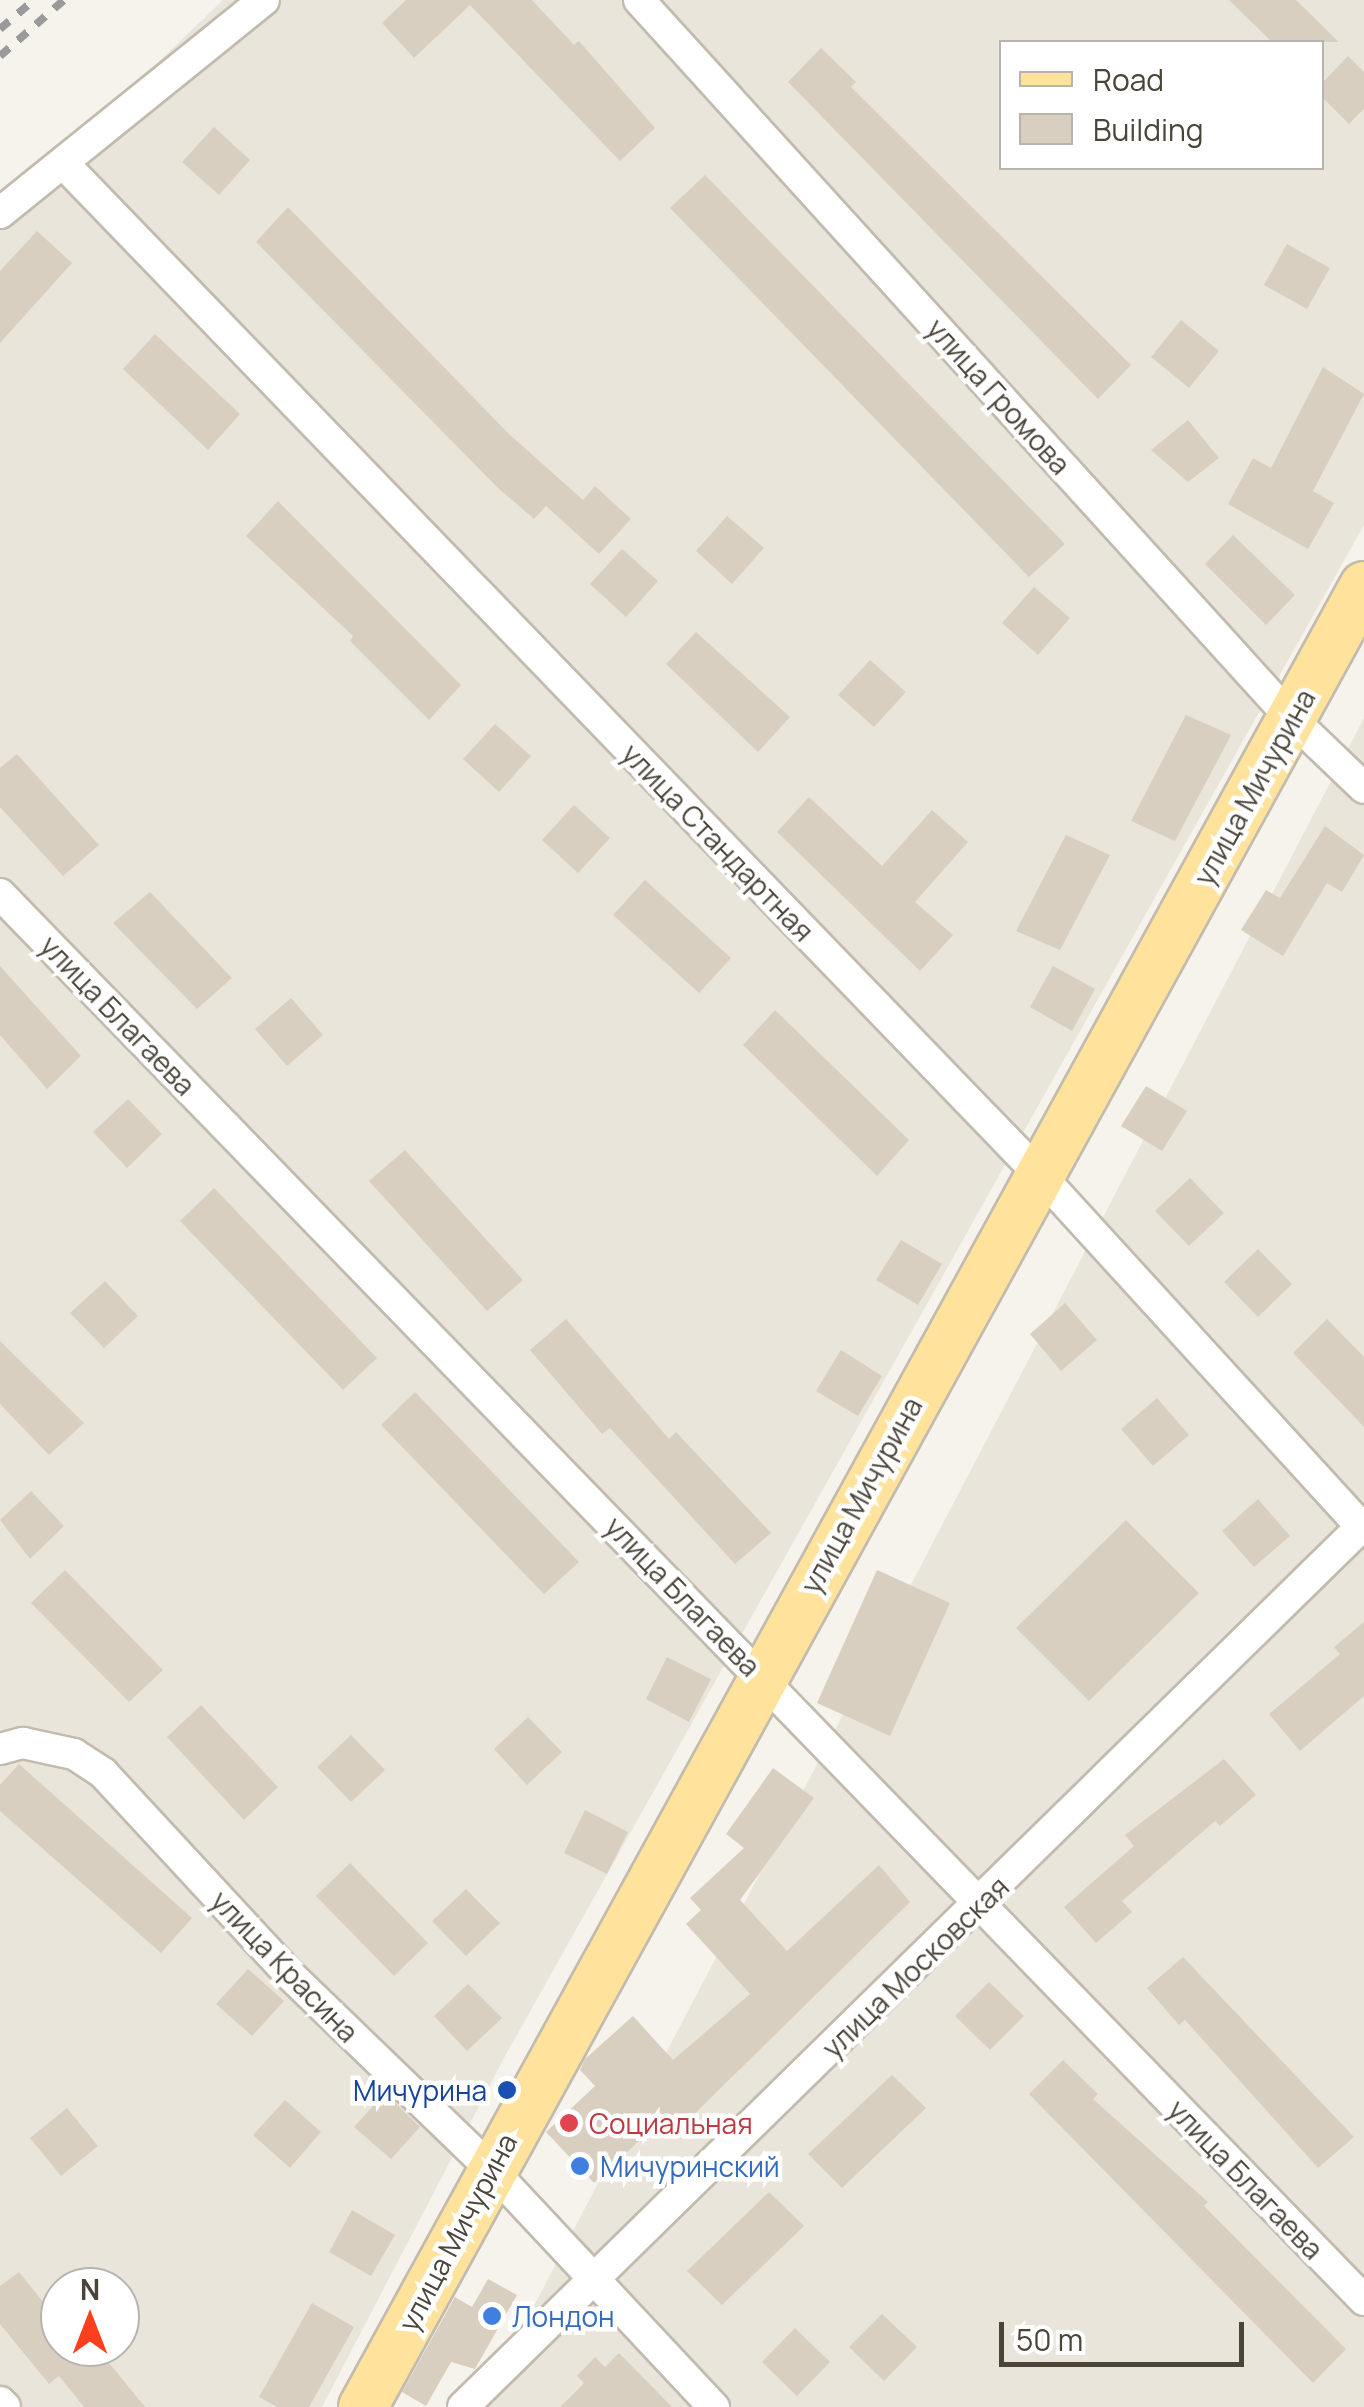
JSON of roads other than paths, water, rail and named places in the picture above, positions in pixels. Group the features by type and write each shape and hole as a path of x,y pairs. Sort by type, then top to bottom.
{"main road":[{"name":"улица Мичурина","path":"363,2407 760,1675 1364,586"}],"street":[{"path":"0,213 264,0"},
{"name":"улица Громова","path":"638,0 1291,718 1364,788"},
{"name":"улица Стандартная","path":"63,162 1040,1175 1363,1527"},
{"name":"улица Благаева","path":"0,894 1364,2300"},
{"name":"улица Московская","path":"463,2407 1363,1527"},
{"name":"улица Красина","path":"0,1750 23,1744 74,1754 103,1773 288,1972 490,2168 592,2282 714,2407"}],"railway":[{"path":"0,29 34,0"},
{"path":"0,56 64,0"}],"place":[{"name":"Мичурина","path":"507,2090"},
{"name":"Социальная","path":"569,2123"},
{"name":"Мичуринский","path":"580,2166"},
{"name":"Лондон","path":"492,2316"}]}
